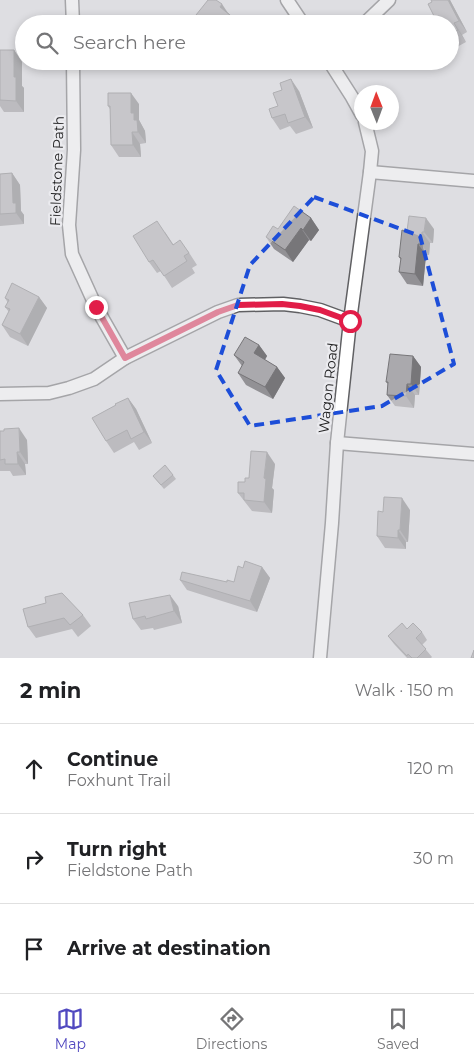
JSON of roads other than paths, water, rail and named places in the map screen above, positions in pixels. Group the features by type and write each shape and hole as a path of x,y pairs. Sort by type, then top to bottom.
{"street":[{"path":"72,0 73,15"},
{"path":"287,0 297,15"},
{"path":"373,15 389,0"},
{"name":"Fieldstone Path","path":"73,70 74,150 69,225 72,254 96,307 125,358"},
{"path":"335,70 354,101"},
{"name":"Wagon Road","path":"320,658 337,443 350,321 372,151 366,130"},
{"path":"370,172 474,181"},
{"path":"0,394 49,393 94,379 125,358 218,312 238,305 282,304 300,306 320,310 350,321"},
{"path":"337,443 474,454"}]}
